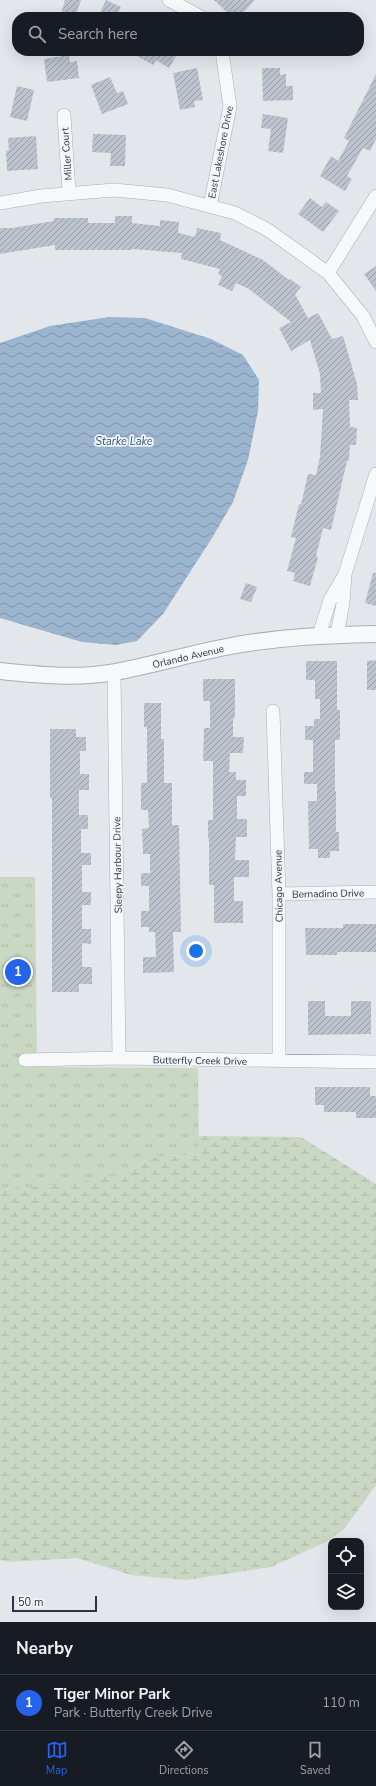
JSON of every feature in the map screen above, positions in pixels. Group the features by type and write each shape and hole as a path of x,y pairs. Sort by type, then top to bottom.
{"street":[{"path":"169,0 192,12"},
{"name":"East Lakeshore Drive","path":"210,206 230,106 223,56"},
{"name":"Miller Court","path":"64,115 69,193"},
{"name":"East Lakeshore Drive","path":"0,203 69,193 114,190 167,195 235,213 268,230 328,273 363,316 376,342"},
{"path":"328,273 376,196"},
{"path":"319,635 330,600 345,574 376,474"},
{"path":"337,634 343,603 345,574"},
{"name":"Orlando Avenue","path":"0,671 62,675 114,672 231,646 319,635 376,634"},
{"name":"Sleepy Harbour Drive","path":"114,672 119,1058"},
{"name":"Chicago Avenue","path":"273,711 279,894 279,1061"},
{"name":"Bernadino Drive","path":"279,894 376,892"},
{"name":"Butterfly Creek Drive","path":"25,1060 119,1058 376,1062"}],"green space":[{"path":"0,877 35,877 37,1067 198,1068 199,1154 152,1157 122,1174 76,1183 13,1188 0,1192"},
{"path":"199,1136 301,1137 376,1184 376,1485 344,1529 332,1538 328,1538 326,1542 271,1567 186,1580 131,1575 77,1558 9,1562 0,1560 0,1192 13,1188 122,1174 152,1157 199,1154"}],"water":[{"name":"Starke Lake","path":"109,317 145,318 211,339 243,355 259,380 258,411 248,460 233,502 212,538 163,614 137,641 116,645 82,642 0,618 0,343 50,326"}],"building":[{"path":"65,0 81,0 77,12 62,12"},
{"path":"106,0 121,7 118,12 100,12"},
{"path":"214,0 255,0 244,12 227,12"},
{"path":"69,56 70,62 77,61 79,78 47,82 44,59"},
{"path":"137,56 176,56 169,68 156,60 153,65"},
{"path":"197,68 203,100 194,101 195,107 180,110 173,73"},
{"path":"262,68 280,68 280,75 286,74 286,86 293,86 293,100 263,101"},
{"path":"376,74 376,139 370,151 363,148 347,176 352,179 345,191 320,176 331,156 338,161 349,141 344,138"},
{"path":"110,77 117,93 123,91 128,104 102,114 91,85"},
{"path":"17,86 34,90 27,121 10,117"},
{"path":"263,114 288,118 283,153 268,151 271,129 261,128"},
{"path":"93,134 126,135 125,166 110,166 111,153 92,152"},
{"path":"36,136 38,169 7,171 6,151 9,150 8,138"},
{"path":"310,198 322,207 326,202 339,211 323,232 298,214"},
{"path":"115,216 132,216 132,223 160,226 160,220 179,222 178,233 195,237 197,228 221,233 220,240 263,260 289,280 290,279 301,287 295,294 308,318 318,313 332,339 343,336 357,384 358,400 349,400 350,427 357,428 356,445 350,445 349,461 347,461 331,530 323,528 316,556 318,557 310,586 293,581 295,573 287,571 296,538 291,537 299,504 301,505 308,474 316,475 320,457 323,409 313,410 313,393 321,393 320,374 310,340 291,351 279,328 291,322 249,289 236,283 232,291 218,285 222,276 218,274 220,269 181,259 182,253 132,249 55,250 55,245 0,254 0,228 12,228 54,221 54,218 88,218 88,223 115,223"},
{"path":"376,266 376,291 364,274"},
{"path":"373,573 376,573 376,606 365,603"},
{"path":"246,583 257,587 251,602 240,599"},
{"path":"376,660 376,690 367,690 367,661"},
{"path":"306,661 337,661 337,710 340,710 340,740 335,740 335,791 336,832 339,832 339,851 330,851 330,858 318,858 318,849 309,849 308,801 317,801 317,784 304,784 304,772 313,772 313,740 305,740 305,726 314,726 314,719 320,719 320,699 315,699 315,680 306,680"},
{"path":"203,679 235,679 235,718 233,718 233,737 244,737 243,753 230,753 229,772 236,772 236,780 246,780 246,796 237,796 237,819 247,819 247,837 236,837 235,860 249,860 249,877 234,877 234,901 243,901 243,923 214,923 214,885 209,885 208,838 208,820 213,820 213,761 203,761 204,728 210,728 210,701 203,701"},
{"path":"144,703 161,703 161,739 164,739 164,783 172,783 172,825 179,825 181,932 173,932 174,972 143,973 143,957 156,957 155,932 149,932 149,927 141,927 141,911 149,911 149,886 141,886 141,873 150,873 150,854 143,854 142,829 149,828 148,810 141,810 141,783 147,783 147,727 144,727"},
{"path":"50,729 76,729 76,737 86,737 86,751 80,751 80,774 89,774 89,790 79,790 79,815 88,815 88,829 81,829 81,853 91,853 91,865 82,865 82,892 91,892 91,905 82,905 82,929 91,929 91,944 82,943 82,967 92,967 92,984 79,984 79,992 52,992 52,798 50,798"},
{"path":"343,924 376,924 376,952 337,952 337,955 306,955 305,928 343,928"},
{"path":"308,1001 325,1001 325,1016 351,1016 351,1001 371,1001 371,1034 308,1035"},
{"path":"315,1087 370,1087 370,1096 376,1096 376,1118 356,1118 356,1112 324,1112 324,1105 315,1105"}],"place":[{"name":"Tiger Minor Park","path":"18,972"}]}
